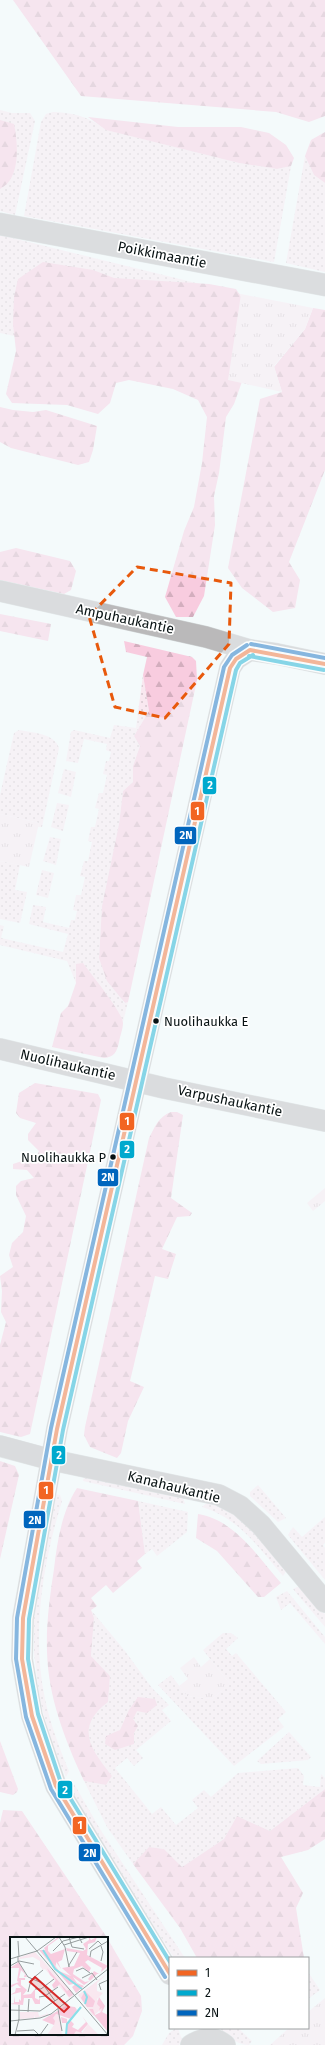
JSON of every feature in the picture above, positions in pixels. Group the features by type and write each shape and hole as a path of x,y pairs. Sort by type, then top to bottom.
{"main road":[{"name":"Poikkimaantie","path":"0,224 325,286"}],"street":[{"name":"Ampuhaukantie","path":"0,592 206,637 250,650 325,664"},
{"path":"169,1972 56,1786 32,1716 22,1659 23,1618 45,1489 61,1413 230,668 236,659 250,650"},
{"name":"Nuolihaukantie","path":"0,1049 136,1081"},
{"name":"Varpushaukantie","path":"136,1081 325,1122"},
{"name":"Kanahaukantie","path":"0,1446 52,1460 219,1495 240,1506 261,1525 325,1602"},
{"path":"186,2029 191,2045 201,2039 216,2038"}],"highlighted area":[{"path":"137,567 231,583 229,644 165,718 115,707 89,616"}],"green space":[{"path":"13,0 325,0 325,116 309,122 276,112 81,96"},
{"path":"0,110 12,113 30,113 35,121 15,215 0,211"},
{"path":"53,112 69,113 94,122 107,130 239,163 277,169 291,166 274,262 24,216 41,122 46,114"},
{"path":"88,117 178,127 241,127 269,133 286,145 294,158 291,166 277,169 239,163 106,130"},
{"path":"0,120 14,124 17,150 15,169 12,177 7,184 0,189"},
{"path":"325,132 325,183 314,175 305,156 311,140"},
{"path":"305,156 314,175 325,183 325,272 286,263"},
{"path":"0,235 241,294 228,380 0,333"},
{"path":"43,262 93,270 114,278 209,284 236,289 245,303 244,376 234,404 226,417 219,473 214,496 215,525 204,596 193,617 176,617 165,597 184,531 194,507 202,463 207,417 198,400 173,389 129,380 116,383 110,403 98,414 67,405 12,403 6,394 16,351 13,324 14,297 18,279"},
{"path":"241,294 313,308 305,329 274,366 282,392 228,380"},
{"path":"313,308 325,310 325,470 289,562 300,580 295,608 273,612 242,588 228,568 260,399 282,392 274,367 305,329"},
{"path":"0,407 33,412 46,410 97,426 93,450 89,462 78,465 11,448 0,442"},
{"path":"16,548 70,561 76,571 71,590 64,594 0,580 0,552"},
{"path":"0,614 51,624 48,641 0,631"},
{"path":"124,641 192,657 196,661 197,680 128,1002 125,1003 107,981 99,958 102,906 119,824 123,791 133,782 133,766 140,746 134,736 149,711 143,675 147,657 126,652"},
{"path":"143,675 149,711 134,736 140,746 133,766 133,782 123,791 119,824 102,906 99,958 124,1003 128,1002 123,1022 118,1012 76,964 76,983 67,961 0,945 0,925 4,926 1,938 63,952 68,934 29,924 33,905 46,907 43,922 69,928 71,920 75,920 77,911 73,910 76,895 81,895 85,877 80,876 84,861 88,861 92,842 88,841 91,827 95,827 99,809 95,808 99,793 103,793 107,775 103,774 106,761 109,761 111,752 106,750 107,744 84,739 78,763 66,761 71,732 74,730 110,738 114,725 136,728"},
{"path":"19,730 42,734 53,739 59,748 42,827 38,827 39,823 0,814 0,795 14,733"},
{"path":"64,769 76,772 71,797 58,793"},
{"path":"57,803 69,805 63,831 51,827"},
{"path":"0,814 39,823 29,867 0,861"},
{"path":"50,837 61,839 56,865 43,861"},
{"path":"0,861 20,865 15,890 27,892 20,923 0,919"},
{"path":"42,870 54,873 48,898 36,895"},
{"path":"83,963 122,1018 122,1030 117,1049 113,1055 104,1058 52,1047 61,1013 68,1006 76,983 76,964"},
{"path":"35,1083 98,1094 101,1100 30,1434 21,1437 0,1432 0,1345 6,1322 1,1312 2,1291 0,1276 13,1267 9,1255 12,1243 23,1232 26,1216 16,1195 16,1186 21,1181 34,1178 27,1170 13,1169 13,1164 37,1156 39,1151 28,1140 28,1134 36,1123 20,1118 16,1113 19,1093"},
{"path":"171,1112 177,1112 183,1115 171,1198 192,1213 190,1216 177,1217 162,1249 176,1254 168,1279 155,1276 130,1381 144,1387 128,1421 121,1453 117,1458 90,1447 84,1435 85,1427 149,1138 160,1120"},
{"path":"325,1188 325,1201 313,1211 307,1203"},
{"path":"0,1461 15,1466 19,1475 0,1559"},
{"path":"85,1473 183,1497 185,1504 83,1481"},
{"path":"258,1485 286,1518 278,1522 250,1496 250,1492"},
{"path":"77,1488 138,1501 145,1554 137,1561 142,1568 113,1593 106,1585 91,1598 97,1606 91,1610 94,1618 91,1656 110,1676 108,1702 91,1721 89,1739 98,1757 112,1776 106,1785 84,1781 64,1734 54,1702 48,1668 48,1620 57,1548 64,1517"},
{"path":"55,1494 60,1495 62,1501 49,1549 41,1598 39,1649 45,1699 55,1735 69,1771 66,1777 52,1745 40,1701 34,1653 34,1612"},
{"path":"138,1501 188,1512 187,1532 157,1556 152,1549 145,1554"},
{"path":"208,1502 221,1506 232,1512 253,1529 287,1570 283,1576 257,1545 238,1526 227,1518 202,1507"},
{"path":"198,1514 211,1518 234,1531 254,1551 281,1583 264,1597 258,1597 217,1551 196,1538"},
{"path":"325,1517 325,1543 323,1545 325,1548 325,1580 288,1535 293,1527 302,1537"},
{"path":"303,1587 325,1614 325,1627 293,1589"},
{"path":"287,1591 325,1637 325,1644 290,1603 281,1610 276,1597"},
{"path":"91,1610 125,1651 152,1688 169,1705 162,1710 171,1721 136,1750 143,1758 134,1766 127,1758 115,1768 152,1814 161,1807 176,1825 198,1808 192,1800 204,1790 211,1797 238,1773 298,1768 304,1776 303,1785 320,1787 321,1774 325,1778 325,1789 270,1831 237,1816 224,1839 182,1867 164,1849 149,1847 133,1864 107,1827 84,1781 106,1785 112,1776 98,1757 89,1739 91,1721 108,1702 110,1676 91,1656 94,1618"},
{"path":"223,1633 231,1633 238,1638 226,1649 232,1656 236,1653 286,1712 278,1719 284,1727 234,1766 158,1685 171,1675 187,1696 212,1699 230,1684 203,1650"},
{"path":"194,1657 201,1667 210,1659 230,1684 212,1699 187,1696 179,1686 188,1679 180,1668"},
{"path":"138,1697 155,1699 157,1705 147,1713 137,1711 133,1719 138,1726 134,1733 134,1744 115,1750 105,1744 106,1736 120,1730 129,1710"},
{"path":"289,1732 311,1757 308,1760 261,1764 257,1761"},
{"path":"0,1741 18,1789 13,1795 0,1792"},
{"path":"73,1782 100,1829 184,1957 173,1957 95,1833 68,1784"},
{"path":"325,1789 325,1839 308,1850 281,1857 303,1893 296,1908 304,1957 196,1957 180,1928 133,1864 149,1847 164,1849 182,1867 224,1839 237,1816 270,1831"},
{"path":"3,1810 22,1811 107,1937 10,1937 10,2035 108,2035 108,1939 141,1996 142,2011 133,2036 124,2045 0,2045 0,1823"},
{"path":"309,1974 320,1990 309,1998"},
{"path":"325,1998 325,2045 270,2045 288,2029 309,2029 309,2011"},
{"path":"175,2029 178,2029 182,2040 179,2045 162,2045 169,2033"},
{"path":"220,2029 239,2029 252,2041 249,2045 245,2045 233,2040"}],"transit line":[{"name":"2N","path":"251,644 325,658"},
{"name":"2N","path":"165,1977 51,1789 26,1717 16,1659 17,1618 51,1428 224,667 232,655 247,645"},
{"name":"1","path":"250,650 325,664"},
{"name":"1","path":"169,1972 56,1786 32,1716 22,1659 23,1618 57,1429 230,668 236,659 250,650"},
{"name":"2","path":"169,1960 61,1783 38,1714 28,1659 29,1619 63,1430 236,670 240,663 253,655"},
{"name":"2","path":"249,656 324,670"}],"place":[{"name":"Nuolihaukka E","path":"156,1021"},
{"name":"Nuolihaukka P","path":"113,1157"}]}
